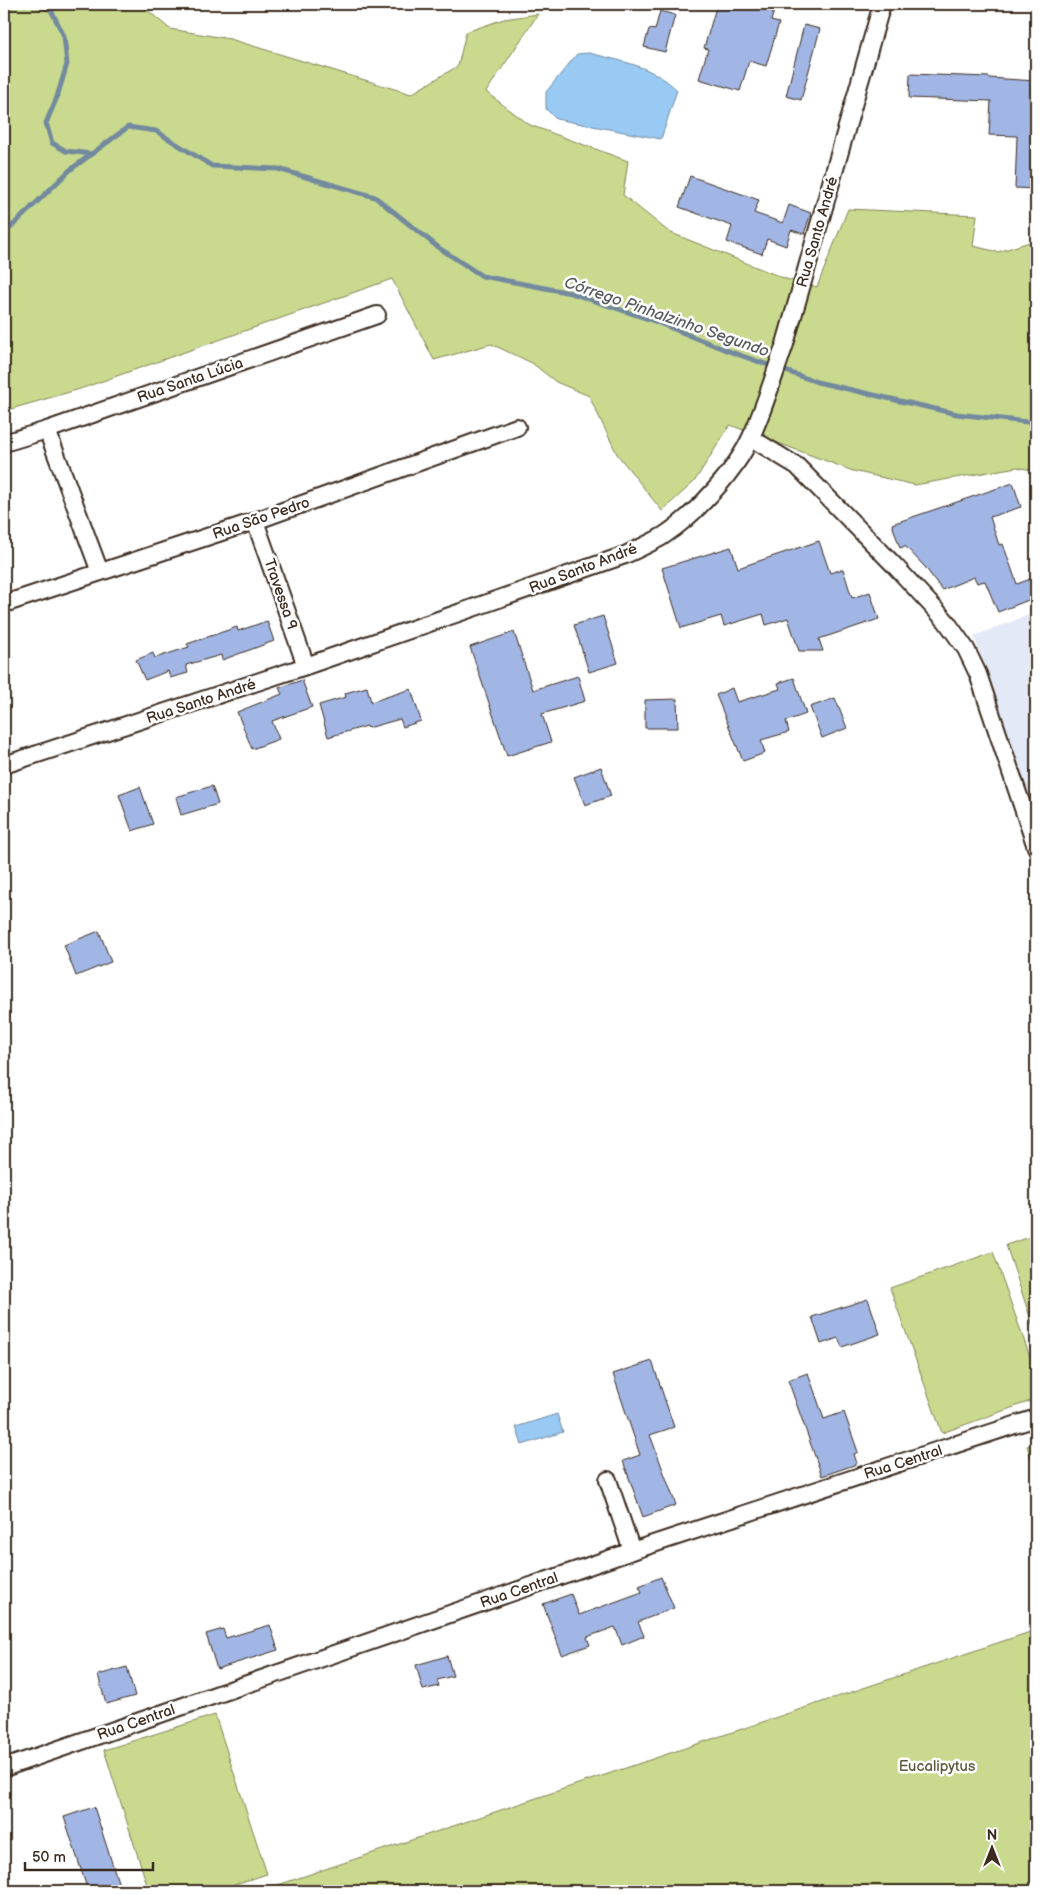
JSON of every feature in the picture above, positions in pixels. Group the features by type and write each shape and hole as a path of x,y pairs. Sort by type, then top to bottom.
{"street":[{"name":"Rua Santo André","path":"4,765 306,666 625,555 663,535 689,515 730,472 751,438 768,394 785,344 882,4"},
{"name":"Rua Santa Lúcia","path":"4,443 48,430 377,315"},
{"name":"Rua São Pedro","path":"4,604 256,521 517,427"},
{"path":"48,430 100,572"},
{"path":"751,438 797,466 826,494 946,622 966,649 978,674 1036,847"},
{"name":"Travessa 9","path":"256,521 306,666"},
{"name":"Rua Central","path":"4,1768 632,1551 1036,1418"},
{"path":"608,1480 632,1551"}],"shaded area":[{"path":"1036,612 1036,822 974,636"}],"green space":[{"path":"4,4 140,4 170,29 230,39 411,94 458,66 466,32 504,19 538,14 486,92 530,125 628,161 623,195 669,232 786,279 817,287 848,209 977,215 973,246 998,252 1036,240 1036,471 1017,467 915,485 853,471 730,425 694,482 662,511 617,454 589,396 556,382 532,363 491,344 434,360 392,279 80,389 4,411"},
{"path":"1036,1235 1036,1335 1006,1245"},
{"path":"993,1252 1036,1374 1036,1399 942,1433 890,1288"},
{"path":"1036,1443 1036,1474 1027,1446"},
{"name":"Eucalipytus","path":"1036,1630 1036,1891 260,1891"},
{"path":"215,1715 267,1874 213,1891 149,1891 104,1750"}],"water":[{"path":"589,53 636,65 658,75 677,90 661,139 556,119 546,109 546,92 577,54"},
{"path":"557,1414 563,1432 522,1445 516,1427"}],"building":[{"path":"717,4 749,4 774,11 771,21 779,23 766,66 749,61 740,91 699,79 708,49 704,48"},
{"path":"660,11 675,15 665,52 644,47 649,29 655,30"},
{"path":"804,25 820,29 801,100 786,96"},
{"path":"910,74 1036,81 1036,189 1015,188 1017,136 989,135 991,101 909,98"},
{"path":"690,176 759,200 754,213 783,223 789,205 811,213 804,234 791,230 786,246 767,239 762,254 727,242 732,226 679,207"},
{"path":"1013,483 1021,507 990,517 999,545 1003,544 1017,584 1036,577 1036,597 998,612 985,581 977,583 974,577 942,590 925,567 905,546 900,548 892,524"},
{"path":"819,541 830,573 843,569 852,598 870,592 879,619 819,639 823,651 799,651 788,618 766,625 763,614 724,626 721,616 681,628 662,568 731,547 738,568"},
{"path":"603,616 618,663 589,672 574,625"},
{"path":"267,621 274,641 222,660 221,655 186,665 188,673 170,678 168,671 145,680 136,660 153,653 155,658 189,647 187,644 237,627 238,631"},
{"path":"514,632 533,690 578,676 585,701 542,714 551,742 507,756 470,647"},
{"path":"794,678 806,714 786,721 789,732 761,740 765,753 743,761 716,695 732,688 737,702 780,689 778,683"},
{"path":"302,680 312,707 272,721 279,739 252,749 237,712 282,694 279,688"},
{"path":"367,687 371,702 411,689 421,721 403,727 400,719 328,737 319,705 346,697 345,693"},
{"path":"835,698 847,728 822,738 810,707"},
{"path":"677,699 678,728 645,728 645,700"},
{"path":"601,767 611,796 585,805 574,777"},
{"path":"212,786 218,804 181,815 176,797"},
{"path":"140,787 153,824 132,831 119,795"},
{"path":"99,931 111,962 76,976 64,945"},
{"path":"868,1299 880,1334 842,1347 838,1338 821,1344 812,1317"},
{"path":"652,1361 674,1427 650,1435 676,1505 643,1517 623,1461 640,1455 613,1374"},
{"path":"808,1373 824,1419 844,1412 858,1452 854,1454 857,1464 822,1476 788,1380"},
{"path":"661,1577 674,1608 638,1622 644,1636 622,1645 615,1627 587,1637 590,1645 562,1655 543,1604 571,1594 579,1615 642,1592 639,1586"},
{"path":"270,1625 278,1650 217,1669 206,1634 223,1629 226,1638"},
{"path":"447,1656 453,1676 437,1680 439,1686 423,1690 416,1665"},
{"path":"127,1667 135,1696 106,1704 98,1675"},
{"path":"94,1807 121,1891 88,1891 64,1817"}],"waterway":[{"path":"40,4 51,10 64,36 67,64 57,97 46,123 52,143 66,151 92,154"},
{"name":"Córrego Pinhalzinho Segundo","path":"4,234 70,170 128,127 156,131 212,166 278,169 375,197 439,248 482,276 571,293 654,321 731,352 817,382 957,414 1036,423"}]}
